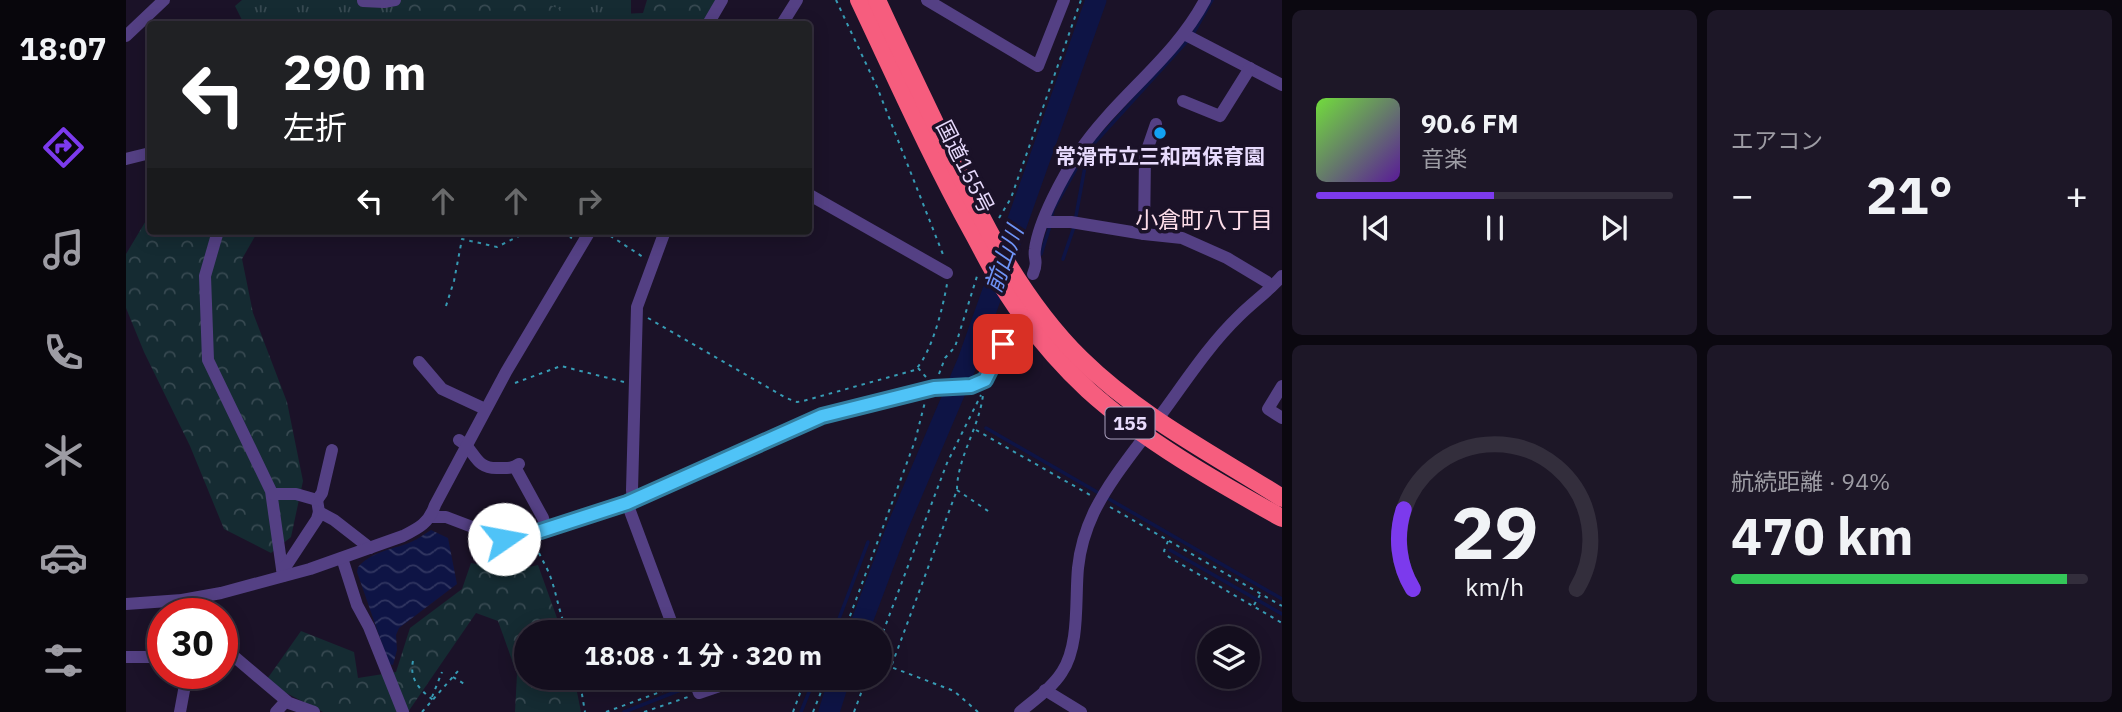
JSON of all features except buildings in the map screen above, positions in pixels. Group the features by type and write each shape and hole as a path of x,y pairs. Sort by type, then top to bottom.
{"highway":[{"name":"国道155号","path":"859,0 950,191 1051,326 1082,360 1191,464 1282,518"},
{"name":"国道155号","path":"877,0 960,177 1007,293 1065,367 1106,405 1282,498"}],"street":[{"path":"126,36 164,0"},
{"path":"363,1 395,0"},
{"path":"710,21 722,0"},
{"path":"784,21 797,0"},
{"path":"927,0 1038,66 1064,0"},
{"path":"1033,274 1038,263 1034,251 1056,190 1079,153 1092,134 1184,34 1205,0"},
{"path":"1184,34 1282,85"},
{"path":"1183,101 1220,116 1251,68"},
{"path":"1144,234 1145,156 1156,124"},
{"path":"126,159 147,154"},
{"path":"812,196 947,273"},
{"path":"1044,222 1071,222 1182,238 1227,258 1267,282 1278,284"},
{"path":"217,235 205,276 208,360 272,494 282,572"},
{"path":"193,598 221,593 282,572 342,558 410,533 431,517 463,443 587,235"},
{"path":"664,235 637,314 630,502 671,620"},
{"path":"1020,712 1063,672 1071,652 1082,542 1100,501 1131,452 1209,349 1240,314 1278,284"},
{"path":"431,517 446,517 513,540 630,502 822,416 934,388 971,386 985,380 1011,327"},
{"path":"419,362 442,389 485,410"},
{"path":"1282,386 1268,409 1282,418"},
{"path":"463,443 474,458 489,469 517,466 543,518 539,531"},
{"path":"282,572 312,527 332,450"},
{"path":"272,494 296,494 318,506 370,548"},
{"path":"342,558 356,605 369,627 403,712"},
{"path":"126,604 147,602"},
{"path":"126,657 147,657"},
{"path":"238,660 286,701 314,712"},
{"path":"180,712 184,689"},
{"path":"698,690 699,693 708,690"},
{"path":"1045,690 1081,712"},
{"path":"276,712 286,701"}],"path":[{"path":"637,314 797,402 909,372 917,368 922,361 940,317 947,282 946,260 877,87 836,0"},
{"path":"848,620 915,441 926,398 934,388 945,358 955,347 1081,0"},
{"path":"446,306 462,239 497,247 521,235"},
{"path":"563,235 582,243"},
{"path":"609,235 653,263"},
{"path":"498,387 503,388 561,366 635,385"},
{"path":"917,368 934,388"},
{"path":"978,712 954,691 891,667 957,490 959,472 983,402 985,380"},
{"path":"888,620 947,463 981,396 985,380"},
{"path":"975,430 1282,606"},
{"path":"957,490 991,513"},
{"path":"539,531 539,556 548,571 562,620"},
{"path":"1168,540 1164,551 1169,557 1282,623"},
{"path":"1254,606 1261,594"},
{"path":"413,661 412,673 415,681 432,699"},
{"path":"422,712 458,671"},
{"path":"432,699 442,672"},
{"path":"453,677 466,685"},
{"path":"581,690 585,712"},
{"path":"606,712 662,690"},
{"path":"793,712 801,690"},
{"path":"813,712 822,690"},
{"path":"854,712 862,690"},
{"path":"645,712 699,693"}],"green space":[{"path":"242,0 631,0 631,21 242,21 235,6"},
{"path":"403,0 538,0 576,16 643,13 647,0 718,0 714,21 411,21"},
{"path":"147,219 147,235 256,235 242,259 253,313 287,402 303,481 291,537 271,553 224,529 190,446 144,352 126,308 126,254"},
{"path":"471,563 512,571 538,565 558,620 514,620 514,666 498,621 476,613 408,712 323,712 265,682 301,631 354,652 358,678 396,672 410,628 462,589"},
{"path":"516,690 577,690 581,712 515,712"}],"water":[{"path":"431,530 448,538 457,584 399,628 393,665 389,664 357,572 358,567 376,554 411,542"}],"waterway":[{"name":"前山川","path":"862,620 897,528 968,361 1096,0"},
{"path":"1193,34 1212,0"},
{"path":"1087,151 1188,40"},
{"path":"1063,259 1074,227 1088,150"},
{"path":"1051,218 1076,169"},
{"path":"1041,254 1050,226"},
{"path":"986,428 1097,492"},
{"path":"1109,499 1282,599"},
{"path":"839,620 868,542"},
{"path":"1170,550 1282,614"},
{"path":"624,712 681,690"},
{"path":"801,712 810,690"},
{"name":"前山川","path":"829,712 836,690"}],"place":[{"name":"常滑市立三和西保育園","path":"1160,133"}],"district":[{"name":"小倉町八丁目","path":"1204,220"}],"route":[{"path":"504,539 513,540 627,503 822,416 934,388 982,383 1003,344"}]}
